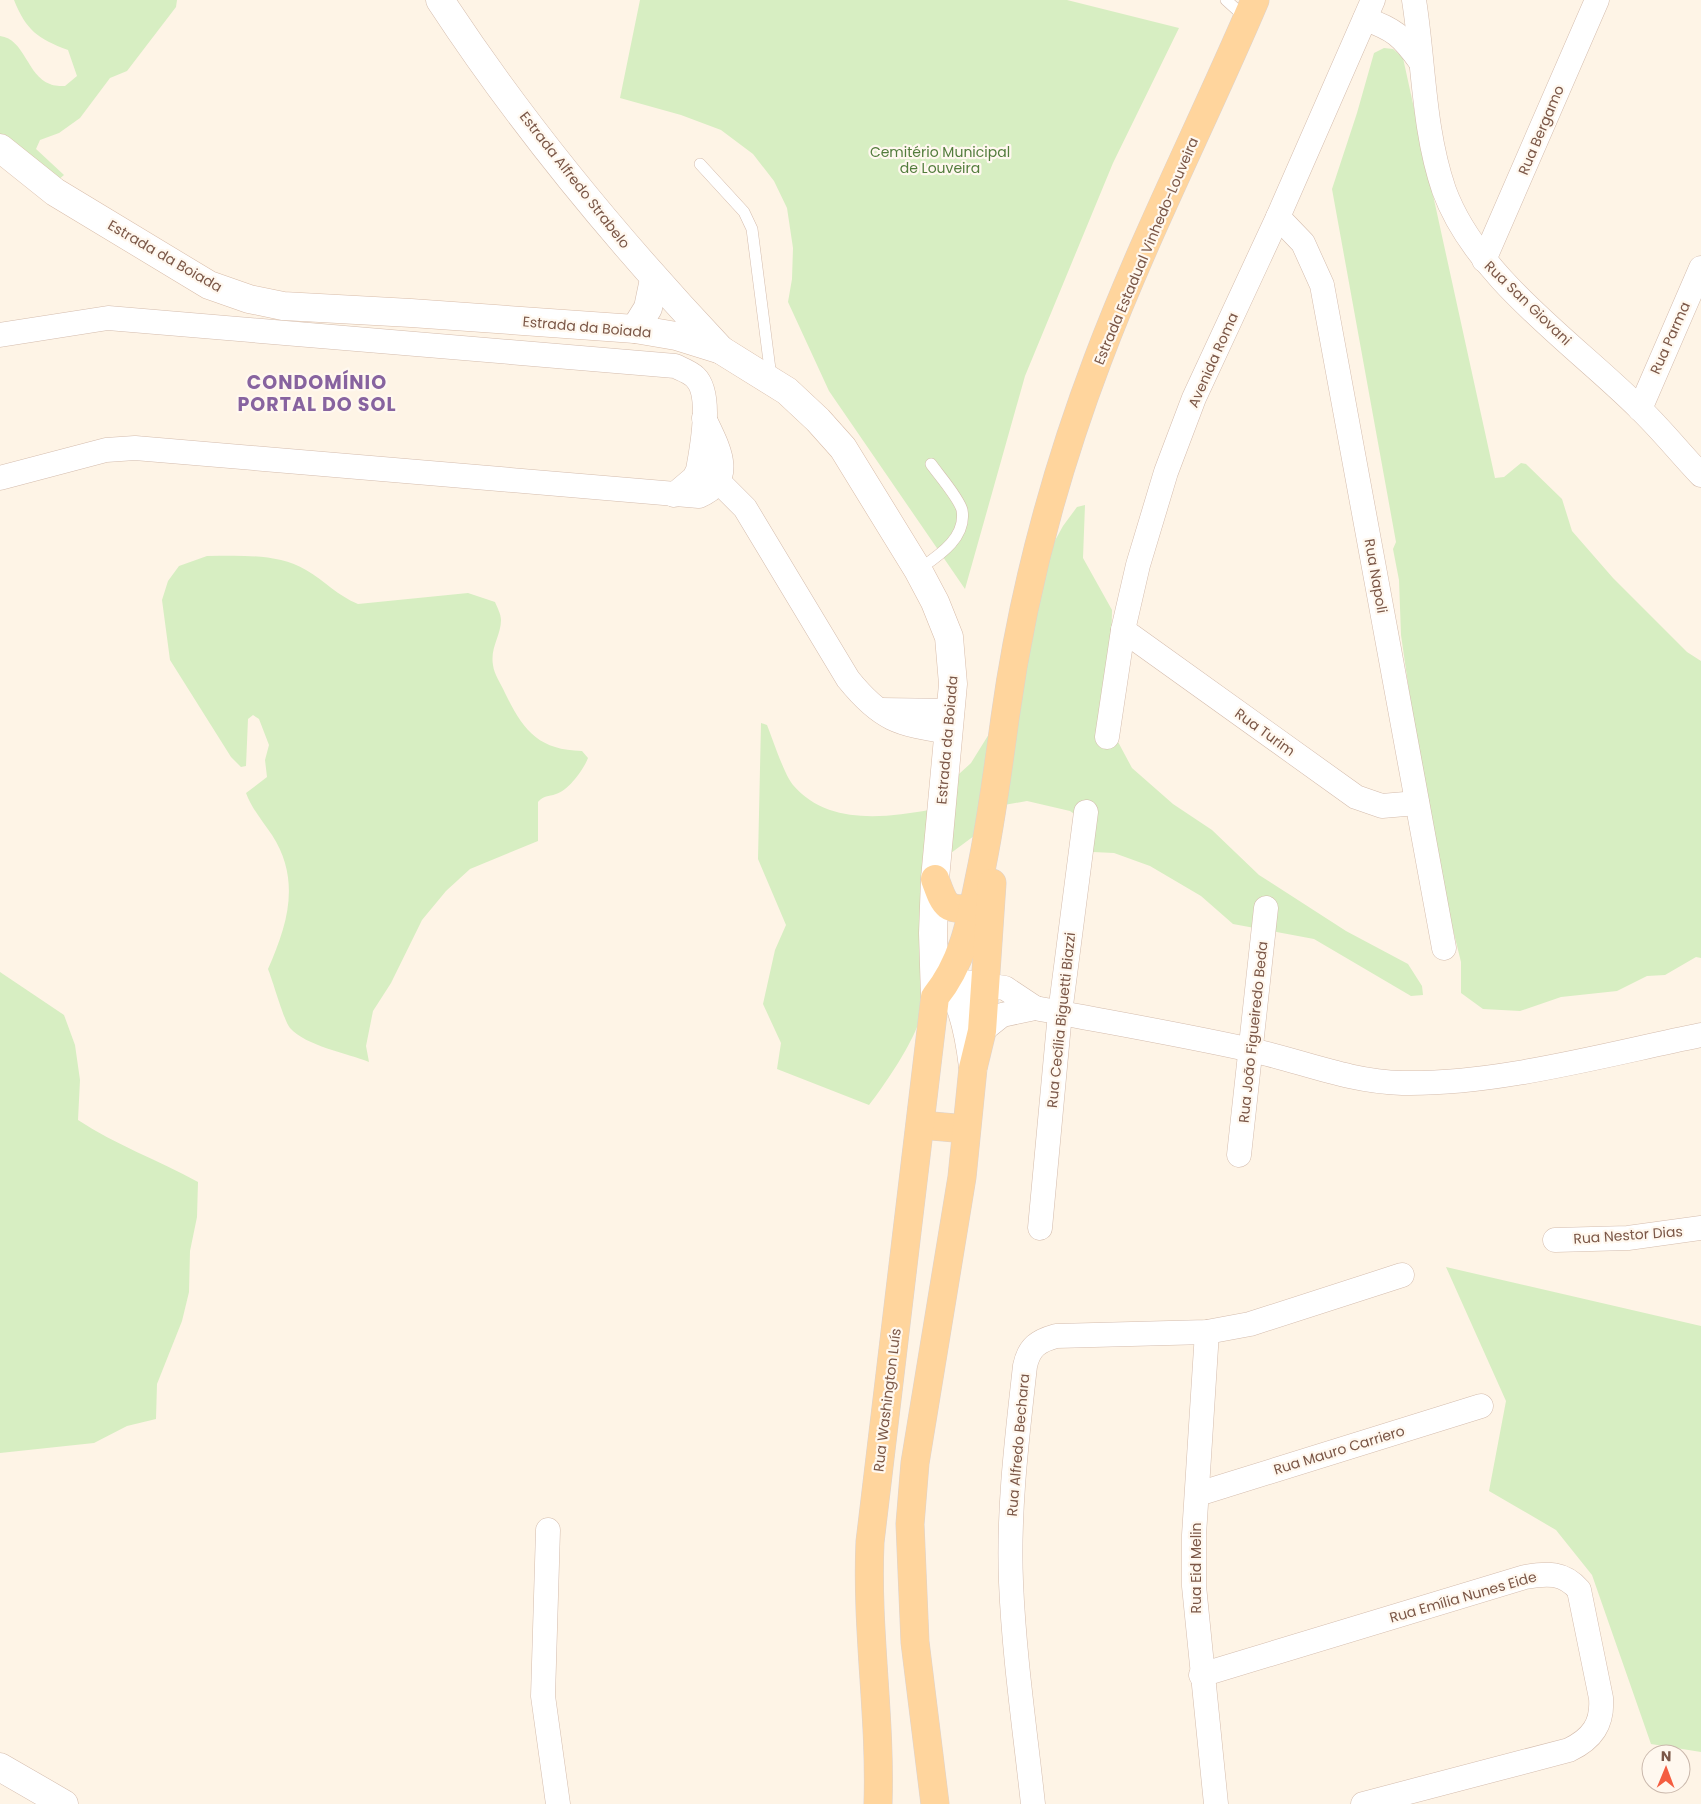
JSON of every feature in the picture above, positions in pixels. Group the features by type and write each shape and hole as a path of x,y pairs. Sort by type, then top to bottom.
{"main road":[{"name":"Estrada Alfredo Strabelo","path":"440,0 508,95 607,224 654,279 721,350"},
{"name":"Estrada Estadual Vinhedo-Louveira","path":"990,831 1020,625 1052,494 1095,368 1123,297 1251,10"},
{"name":"Estrada da Boiada","path":"0,148 55,192 209,285 249,299 283,306 635,329 676,336 721,350 772,381 818,420 843,448 918,570 935,602 949,637 954,684 935,879 934,955 942,988"},
{"path":"635,329 648,308 654,279"},
{"path":"935,1804 915,1642 910,1524 915,1463 962,1177 974,1068 982,1031 987,986 992,901 990,831"},
{"name":"Rua Washington Luís","path":"878,1804 879,1770 868,1594 870,1542 922,1126 942,988 965,946 990,831"},
{"path":"935,879 942,899 948,906 957,910 974,907"},
{"path":"942,988 965,1016 974,1068"},
{"path":"922,1126 966,1130"},
{"path":"0,1767 64,1804"}],"street":[{"name":"Rua San Giovani","path":"1414,0 1420,61 1434,153 1444,189 1454,214 1484,260 1528,305 1640,408 1701,475"},
{"name":"Rua Bergamo","path":"1484,260 1597,0"},
{"path":"1369,9 1385,26 1399,35 1420,61"},
{"name":"Avenida Roma","path":"1107,737 1123,630 1138,565 1166,472 1194,398 1278,217 1369,9"},
{"name":"Rua Napoli","path":"1278,217 1303,243 1322,285 1444,948"},
{"name":"Rua Parma","path":"1640,408 1701,268"},
{"path":"0,335 108,318 675,366 696,378 705,394 698,470 694,478 674,495"},
{"path":"0,478 106,450 135,448 699,496 712,490 719,482 721,456 704,418"},
{"path":"719,482 745,508 848,679 876,710 951,722"},
{"name":"Rua Turim","path":"1123,630 1356,796 1382,806 1417,803"},
{"name":"Rua Cecília Biguetti Biazzi","path":"1040,1228 1060,1013 1086,812"},
{"name":"Rua João Figueiredo Beda","path":"1239,1155 1266,908"},
{"path":"942,988 987,986 1005,988 1035,1008 1251,1050 1371,1080 1432,1083 1514,1073 1701,1035"},
{"path":"982,1031 1002,1016 1035,1008"},
{"name":"Rua Nestor Dias","path":"1555,1240 1628,1238 1701,1228"},
{"name":"Rua Alfredo Bechara","path":"1034,1804 1014,1642 1011,1572 1011,1529 1016,1441 1028,1355 1033,1346 1042,1339 1056,1336 1207,1332 1250,1324 1402,1275"},
{"name":"Rua Eid Melin","path":"1207,1332 1194,1535 1194,1586 1201,1675 1216,1804"},
{"name":"Rua Mauro Carriero","path":"1198,1494 1481,1406"},
{"path":"548,1530 543,1696 558,1804"},
{"name":"Rua Emília Nunes Eide","path":"1201,1675 1525,1577 1543,1574 1562,1576 1571,1582 1579,1590 1602,1711 1599,1724 1592,1735 1583,1743 1569,1750 1363,1804"}],"lane":[{"path":"1226,0 1251,10"},
{"path":"700,164 744,212 752,230 772,381"},
{"path":"918,570 936,557 958,536 962,522 962,508 931,464"}],"green space":[{"path":"14,0 177,0 176,7 127,71 110,78 80,118 59,133 40,140 36,149 64,175 58,180 0,145 0,36 8,39 21,50 42,80 55,86 65,86 77,76 68,50 49,42 34,32 23,19"},
{"name":"Cemitério Municipal de Louveira","path":"640,0 1067,0 1179,28 1113,163 1025,376 965,589 829,391 788,302 792,279 793,248 787,208 774,181 753,154 721,130 681,115 620,98"},
{"path":"1384,48 1393,49 1403,58 1495,478 1504,477 1521,463 1526,464 1562,499 1572,531 1613,578 1687,652 1701,661 1701,958 1696,957 1665,975 1647,976 1617,991 1561,997 1520,1011 1483,1009 1461,993 1461,962 1430,837 1401,635 1399,580 1393,549 1396,542 1332,189 1374,53"},
{"path":"1085,505 1083,558 1112,610 1110,706 1117,740 1132,768 1173,804 1212,830 1259,875 1346,931 1408,964 1422,986 1423,995 1411,996 1314,939 1233,924 1201,896 1150,866 1114,853 1093,852 1083,820 1070,811 1027,801 1004,805 978,833 928,870 926,971 917,1027 902,1057 869,1105 777,1069 781,1043 763,1004 775,950 786,925 758,859 761,723 767,725 782,765 793,785 807,798 822,807 839,813 857,816 894,815 929,810 947,785 971,763 989,734 1019,606 1063,526 1077,507"},
{"path":"207,556 245,556 283,561 306,570 344,597 358,604 468,593 495,602 501,620 492,659 498,679 518,718 534,736 543,742 567,750 582,751 588,758 583,768 566,789 544,797 538,802 538,841 470,869 446,891 422,920 391,983 373,1011 366,1046 369,1062 306,1040 290,1028 268,969 286,919 289,885 281,852 246,793 267,777 265,760 269,745 259,719 253,715 248,719 246,766 241,767 231,757 170,660 162,600 168,581 179,566"},
{"path":"0,972 64,1015 75,1045 80,1080 78,1120 107,1137 198,1182 197,1217 190,1251 189,1292 182,1321 157,1384 156,1419 127,1426 94,1443 0,1453"},
{"path":"1446,1267 1701,1326 1701,1752 1691,1750 1691,1744 1651,1744 1592,1575 1556,1530 1489,1491 1506,1401"}],"district":[{"name":"CONDOMÍNIO PORTAL DO SOL","path":"317,393"}]}
